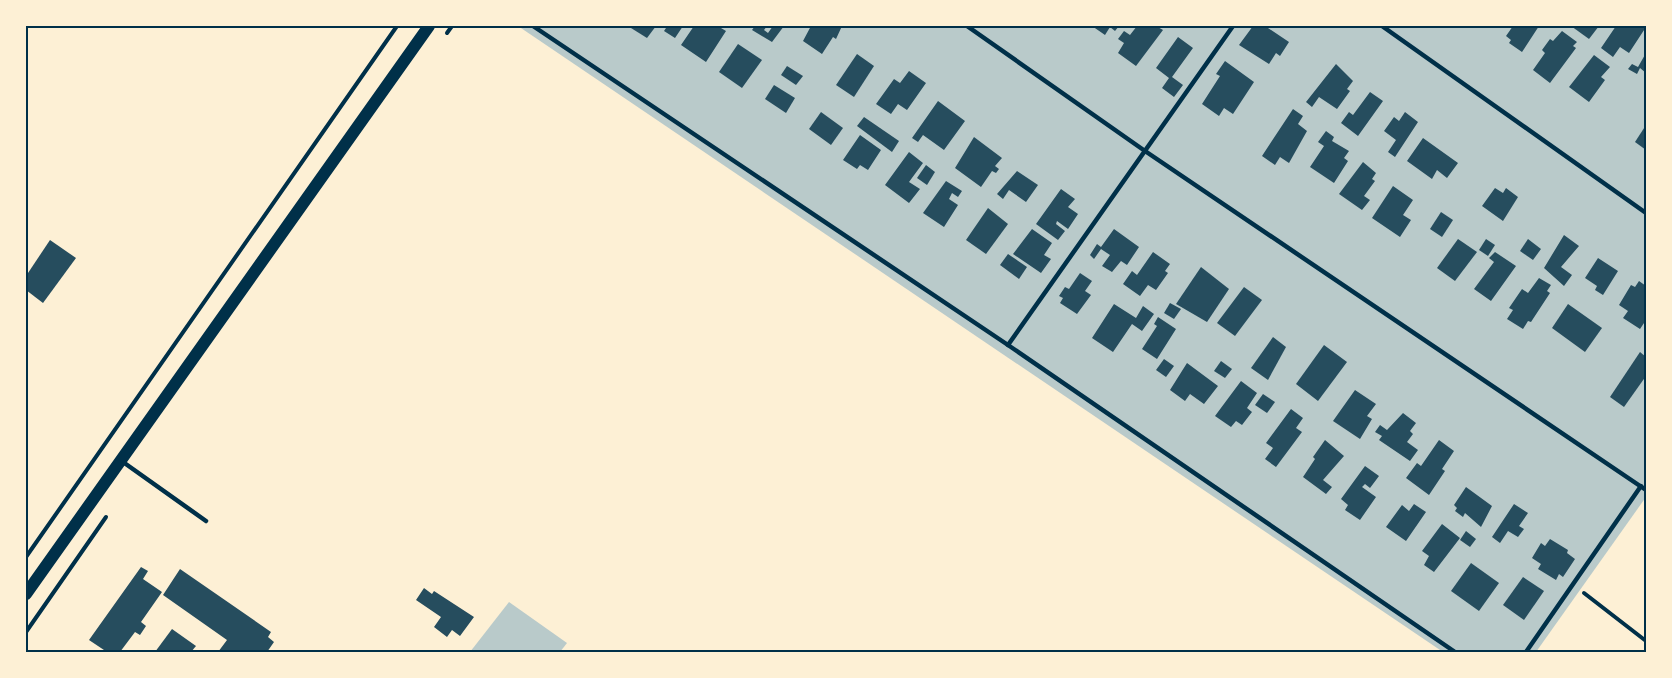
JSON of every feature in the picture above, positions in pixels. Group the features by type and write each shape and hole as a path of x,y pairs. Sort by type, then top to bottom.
{"main road":[{"path":"26,594 429,26"}],"lane":[{"path":"533,26 1008,345 1455,652"},
{"path":"967,26 1145,151 1647,490"},
{"path":"1008,345 1233,26"},
{"path":"1382,26 1647,213"},
{"path":"120,460 206,520"},
{"path":"1526,652 1641,486"}],"path":[{"path":"26,557 397,26"},
{"path":"1584,592 1647,641"}],"shaded area":[{"path":"518,26 1646,26 1646,497 1536,652 1443,652"},
{"path":"509,602 567,643 560,652 470,652"}],"building":[{"path":"632,26 656,26 647,38 631,28"},
{"path":"661,26 683,26 675,38 664,31 666,28"},
{"path":"694,26 722,26 721,28 726,31 706,62 681,45"},
{"path":"755,26 767,26 764,30 768,33 773,26 784,26 772,42 752,30"},
{"path":"811,26 842,26 836,39 833,37 822,54 803,41"},
{"path":"1092,26 1119,26 1115,31 1110,27 1105,35"},
{"path":"1137,26 1156,26 1163,30 1136,66 1118,53 1124,43 1118,39 1124,31 1130,35"},
{"path":"1253,26 1269,26 1268,28 1289,42 1280,56 1276,53 1269,64 1239,45"},
{"path":"1513,26 1539,26 1522,52 1509,43 1511,40 1506,36"},
{"path":"1571,26 1599,26 1589,39"},
{"path":"1616,26 1646,27 1629,53 1620,47 1613,57 1601,48"},
{"path":"1562,31 1577,42 1573,46 1576,48 1550,83 1533,70 1545,53 1542,50 1550,39 1553,41"},
{"path":"1178,37 1193,48 1172,77 1183,85 1174,97 1162,88 1169,78 1156,68"},
{"path":"738,44 762,60 742,88 719,72"},
{"path":"1646,53 1646,73 1640,68 1637,74 1628,69 1632,64 1638,67"},
{"path":"857,54 874,66 854,97 836,85"},
{"path":"1594,55 1610,67 1601,77 1605,80 1589,102 1569,87"},
{"path":"1225,61 1254,82 1233,114 1224,108 1219,116 1202,104 1220,76 1216,74"},
{"path":"1336,64 1353,81 1347,89 1350,91 1337,109 1319,97 1312,107 1306,102"},
{"path":"787,66 803,76 796,85 781,75"},
{"path":"909,71 926,83 907,110 898,104 891,114 876,104 894,79 900,83"},
{"path":"774,85 795,98 786,113 765,99"},
{"path":"1370,92 1383,101 1358,136 1341,123 1349,112 1353,115"},
{"path":"938,101 965,121 944,150 923,135 918,142 912,138"},
{"path":"1293,109 1303,116 1298,124 1307,131 1289,163 1280,157 1275,165 1262,156"},
{"path":"821,112 843,128 831,145 809,129"},
{"path":"1405,112 1418,122 1395,157 1388,152 1396,140 1384,131 1394,117 1399,121"},
{"path":"864,117 899,141 892,152 857,126"},
{"path":"1646,125 1646,150 1635,142"},
{"path":"1326,131 1334,137 1332,141 1349,151 1344,158 1348,161 1334,183 1310,167 1324,146 1318,142"},
{"path":"860,135 881,150 868,170 860,165 857,169 843,160"},
{"path":"974,137 1002,158 995,166 999,169 996,173 992,171 981,187 955,168"},
{"path":"1423,138 1458,163 1447,178 1437,170 1432,179 1407,161"},
{"path":"909,152 923,163 909,182 920,189 909,203 885,185"},
{"path":"1363,162 1376,173 1372,179 1375,181 1364,196 1370,200 1362,210 1339,194"},
{"path":"926,165 935,172 927,185 917,178"},
{"path":"1017,171 1038,185 1026,202 1009,190 1003,199 997,194"},
{"path":"946,181 962,191 958,197 952,193 949,199 958,205 944,227 923,213"},
{"path":"1393,186 1413,200 1403,215 1411,220 1400,237 1372,218"},
{"path":"1495,188 1503,193 1506,188 1518,197 1503,221 1482,206"},
{"path":"1061,189 1075,199 1068,207 1078,214 1068,229 1057,221 1056,224 1065,231 1058,240 1036,224"},
{"path":"988,208 1008,224 986,254 966,240"},
{"path":"1441,212 1453,220 1442,237 1430,229"},
{"path":"1032,229 1052,243 1044,255 1051,259 1041,273 1013,254"},
{"path":"1114,229 1139,247 1127,265 1121,261 1112,272 1102,266 1110,255 1101,249 1094,259 1090,255 1097,244 1101,247"},
{"path":"1564,235 1579,246 1561,267 1572,275 1564,286 1544,268"},
{"path":"1458,239 1477,252 1455,281 1437,268"},
{"path":"1486,239 1495,245 1488,256 1479,250"},
{"path":"1528,239 1541,249 1533,260 1520,251"},
{"path":"50,240 76,258 43,303 26,290 26,276"},
{"path":"1153,252 1170,264 1165,271 1168,273 1156,290 1148,285 1140,296 1123,284 1132,271 1137,275"},
{"path":"1495,252 1516,266 1491,301 1474,289 1494,262 1489,258"},
{"path":"1008,254 1027,267 1019,279 1000,265"},
{"path":"1598,258 1618,271 1603,295 1595,290 1597,286 1585,278"},
{"path":"1201,267 1229,289 1207,322 1176,304"},
{"path":"1080,273 1092,281 1085,291 1091,295 1077,314 1060,303 1063,298 1059,296 1065,287 1069,289"},
{"path":"1539,278 1551,285 1547,291 1550,293 1531,322 1528,321 1523,329 1507,319 1513,310 1509,308 1522,289 1528,293"},
{"path":"1639,281 1646,286 1646,320 1640,329 1623,318 1628,311 1619,305 1631,285 1635,287"},
{"path":"1244,287 1262,300 1235,336 1217,323"},
{"path":"1170,303 1181,309 1174,319 1164,313"},
{"path":"1114,304 1136,318 1143,306 1154,314 1142,331 1132,324 1113,352 1092,338"},
{"path":"1568,304 1602,328 1585,352 1552,328"},
{"path":"1158,317 1176,329 1157,359 1142,349 1157,326 1154,324"},
{"path":"1273,337 1286,347 1268,380 1251,368"},
{"path":"1324,345 1347,362 1318,401 1296,384"},
{"path":"1640,352 1646,357 1646,376 1624,407 1610,397"},
{"path":"1164,359 1174,366 1166,377 1156,370"},
{"path":"1221,361 1232,369 1225,378 1214,371"},
{"path":"1187,363 1218,386 1204,404 1190,394 1185,401 1170,390"},
{"path":"1241,381 1257,393 1247,408 1252,412 1242,425 1236,421 1231,427 1215,416"},
{"path":"1355,390 1376,404 1367,416 1372,419 1360,439 1333,421"},
{"path":"1263,394 1275,402 1267,413 1255,405"},
{"path":"1291,409 1303,418 1296,428 1302,432 1276,467 1265,459 1273,448 1266,443"},
{"path":"1403,413 1416,423 1410,431 1413,434 1407,442 1418,450 1410,461 1379,440 1382,436 1375,432 1380,425 1387,430"},
{"path":"1325,440 1344,456 1323,480 1332,487 1326,494 1303,477"},
{"path":"1439,440 1454,451 1442,469 1445,471 1429,495 1406,478 1417,463 1421,466"},
{"path":"1365,466 1379,476 1370,488 1365,484 1362,487 1376,497 1360,520 1345,510 1348,505 1341,499"},
{"path":"1466,487 1492,506 1481,527 1465,513 1463,517 1455,511 1457,508 1454,505"},
{"path":"1414,504 1426,512 1406,541 1386,527 1402,505 1409,511"},
{"path":"1514,504 1528,513 1519,526 1524,529 1518,537 1508,531 1500,543 1492,537"},
{"path":"1442,524 1460,538 1434,572 1424,565 1429,556 1422,551"},
{"path":"1466,531 1476,539 1470,547 1460,540"},
{"path":"1550,539 1568,550 1567,553 1575,559 1563,577 1559,574 1556,580 1538,569 1541,564 1532,558 1541,543 1545,546"},
{"path":"1471,563 1499,583 1479,611 1451,591"},
{"path":"141,567 148,571 143,579 162,592 141,622 146,626 140,635 135,632 120,652 107,652 89,640"},
{"path":"180,569 271,632 268,637 274,642 267,652 218,652 227,640 163,595"},
{"path":"1523,577 1544,591 1524,620 1503,605"},
{"path":"424,588 432,594 434,591 474,617 460,636 452,630 447,637 434,627 441,617 416,600"},
{"path":"172,629 196,646 191,652 155,652"}]}
